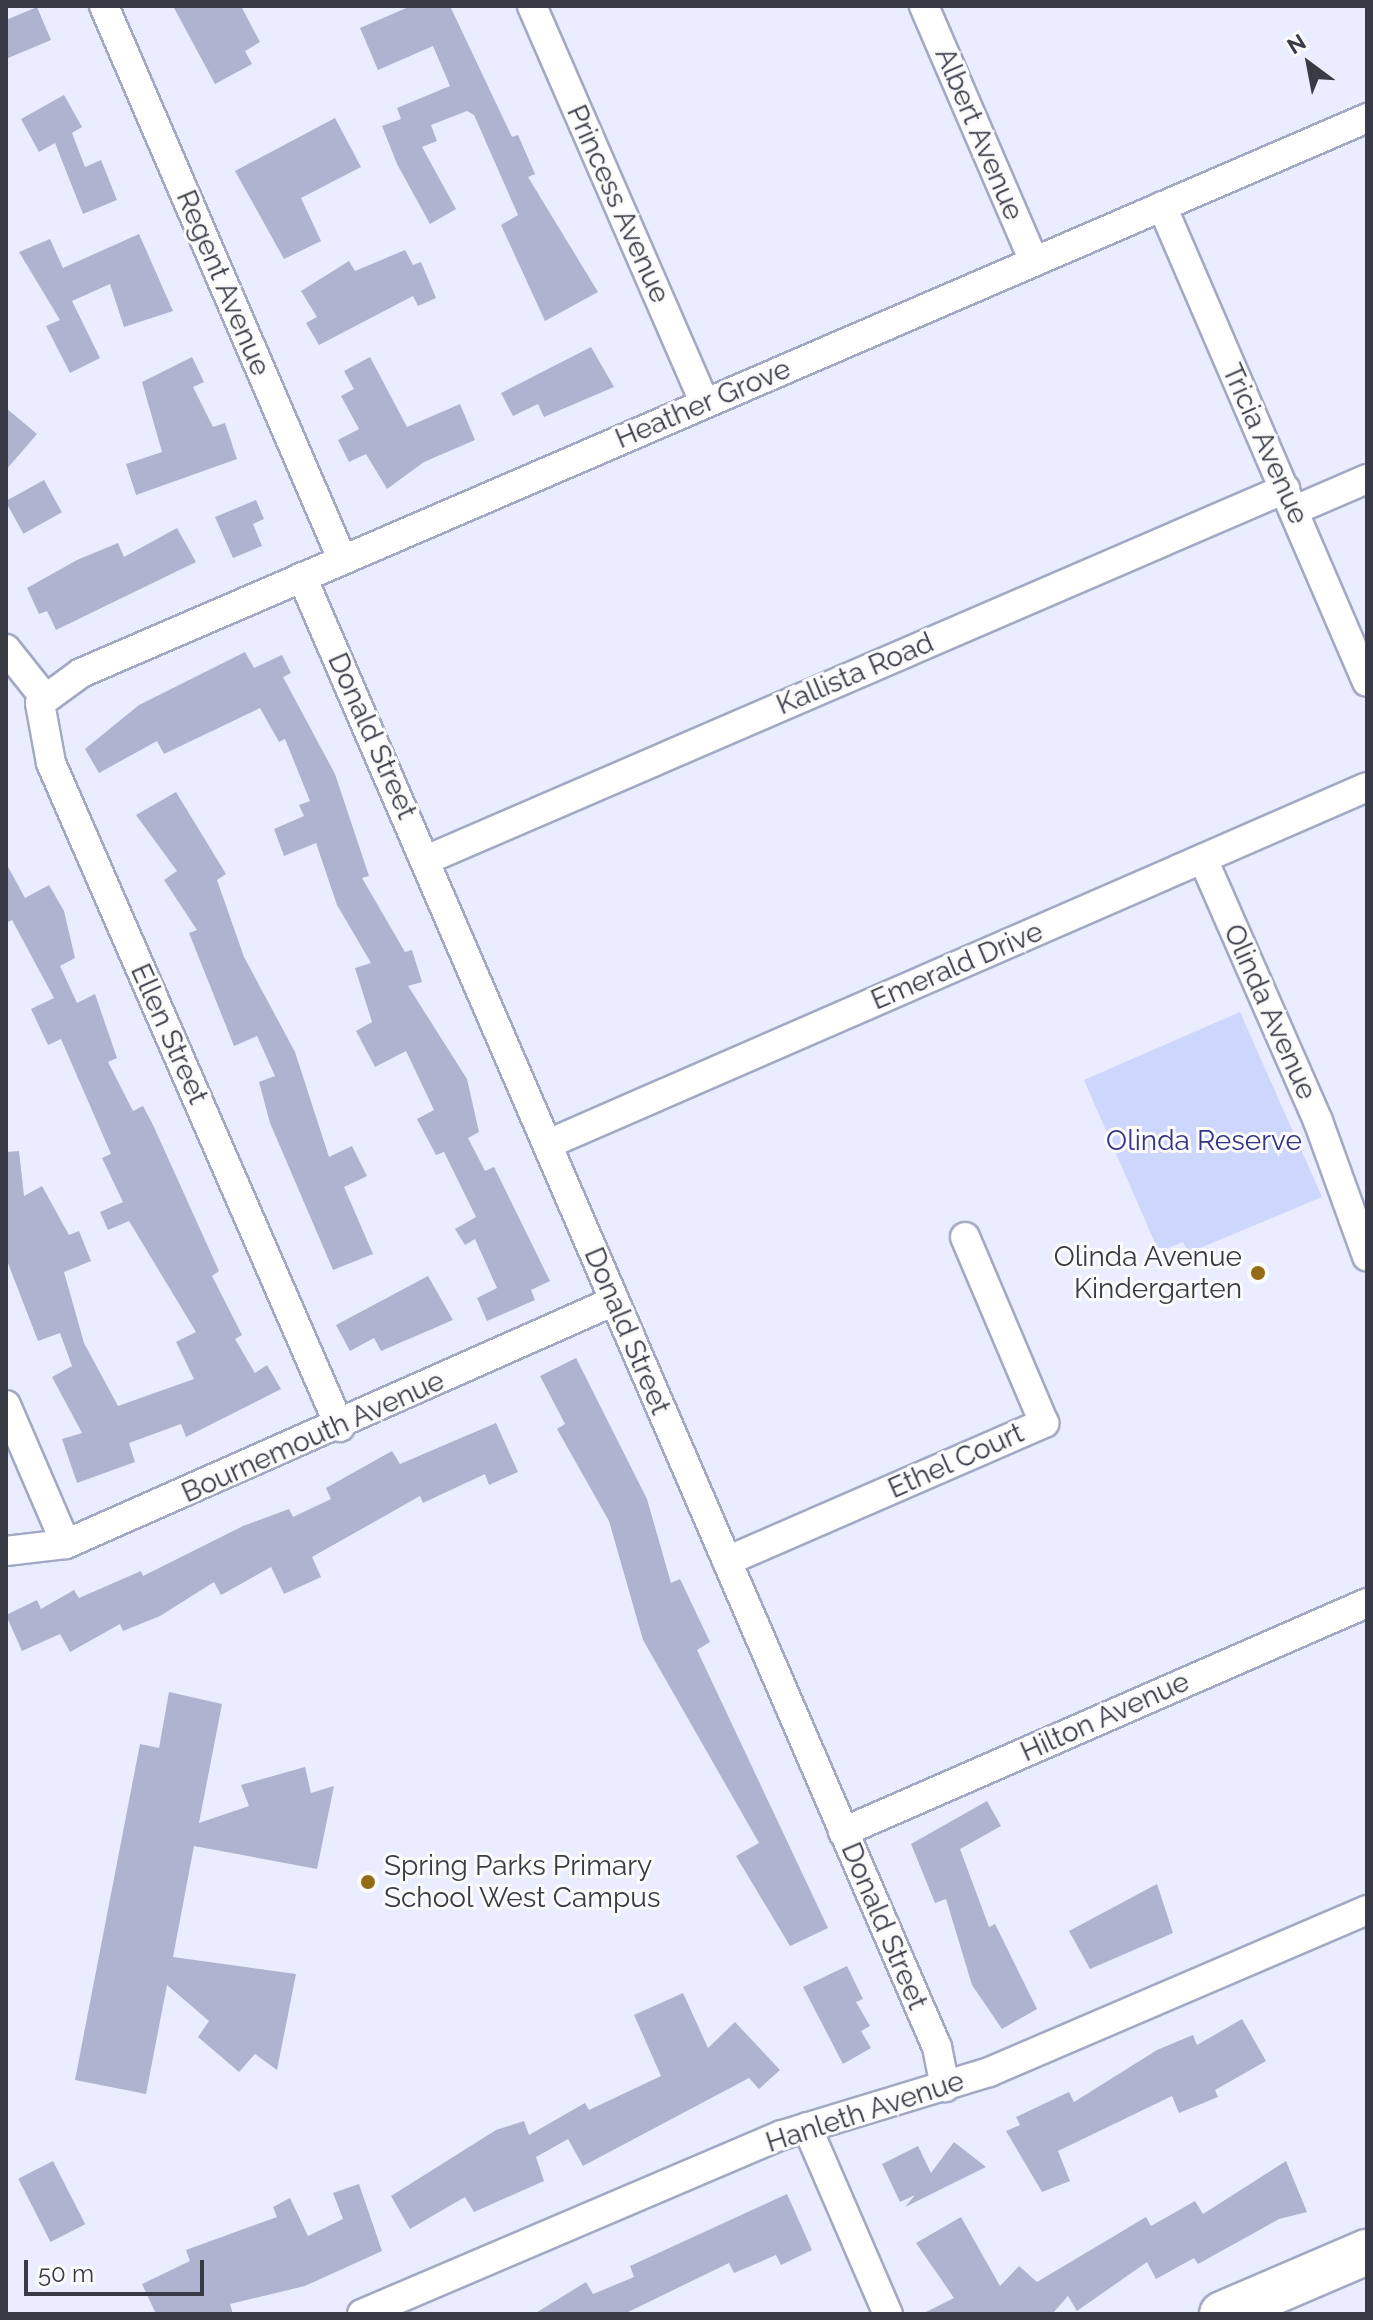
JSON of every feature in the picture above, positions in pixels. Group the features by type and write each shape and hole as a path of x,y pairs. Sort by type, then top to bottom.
{"main road":[{"path":"1222,2314 1367,2252"}],"street":[{"name":"Regent Avenue","path":"104,6 342,559"},
{"name":"Princess Avenue","path":"532,6 705,403"},
{"name":"Albert Avenue","path":"924,6 1034,261"},
{"name":"Heather Grove","path":"45,698 81,673 1367,118"},
{"name":"Tricia Avenue","path":"1162,206 1367,682"},
{"name":"Kallista Road","path":"426,860 1290,500 1367,479"},
{"name":"Donald Street","path":"302,577 937,2047 945,2087"},
{"path":"6,649 22,679 45,698"},
{"name":"Ellen Street","path":"45,698 39,722 51,763 340,1427"},
{"name":"Emerald Drive","path":"548,1144 1367,787"},
{"name":"Olinda Avenue","path":"1203,859 1318,1121 1367,1256"},
{"name":"Ethel Court","path":"727,1561 1044,1423 965,1237"},
{"name":"Bournemouth Avenue","path":"6,1551 66,1544 340,1427 614,1301"},
{"path":"6,1405 66,1544"},
{"name":"Hilton Avenue","path":"843,1832 1367,1603"},
{"name":"Hanleth Avenue","path":"362,2314 807,2127 945,2087 1367,1910"},
{"path":"807,2127 888,2314"}],"green space":[{"name":"Olinda Reserve","path":"1240,1012 1322,1197 1188,1253 1183,1242 1159,1252 1084,1080"}],"building":[{"path":"173,6 241,6 260,42 245,51 252,64 215,84"},
{"path":"411,6 450,6 512,137 518,135 535,174 528,177 598,292 545,321 501,225 518,215 474,115 467,111 431,125 437,141 422,147 456,209 430,224 397,164 382,126 401,119 397,108 450,86 433,46 378,70 360,28"},
{"path":"37,7 51,40 6,59 6,20"},
{"path":"64,95 82,127 72,133 85,167 101,160 117,200 83,214 55,143 39,152 21,119"},
{"path":"335,118 361,167 301,198 321,241 284,259 235,171"},
{"path":"139,234 173,311 124,327 110,284 72,301 100,358 70,373 46,326 60,320 19,252 50,239 63,268"},
{"path":"405,250 413,265 421,262 436,298 418,306 413,296 319,345 306,323 317,317 301,291 349,261 355,271"},
{"path":"591,347 614,387 544,417 538,404 513,416 501,393"},
{"path":"192,357 204,382 193,387 213,427 225,423 237,459 136,495 126,464 162,452 142,382"},
{"path":"370,357 407,427 460,404 475,440 424,462 387,489 366,454 349,462 338,440 359,429 341,396 354,389 344,371"},
{"path":"6,408 37,434 6,470"},
{"path":"44,480 62,512 23,534 6,501"},
{"path":"256,500 264,519 253,524 262,546 233,558 215,517"},
{"path":"177,528 196,562 56,630 47,611 39,614 27,588 77,560 118,543 124,557"},
{"path":"245,652 254,668 282,655 291,673 283,677 335,774 369,876 362,878 405,952 412,950 422,982 408,986 467,1079 479,1132 468,1138 485,1171 494,1167 550,1281 531,1290 535,1300 487,1321 477,1298 497,1288 475,1239 465,1245 455,1229 476,1217 444,1152 436,1155 417,1119 434,1110 406,1051 375,1067 356,1031 372,1022 355,968 371,963 337,905 316,843 284,856 274,829 304,816 299,805 310,801 285,739 279,742 260,708 164,754 157,741 99,773 85,749 139,705"},
{"path":"176,792 226,874 217,880 244,957 295,1052 329,1157 352,1146 367,1176 344,1187 373,1254 333,1270 270,1123 259,1082 275,1076 257,1036 234,1046 189,933 197,930 164,880 177,871 136,815"},
{"path":"6,863 25,898 49,885 64,911 75,958 60,966 77,1003 95,994 117,1058 108,1062 133,1111 143,1106 153,1125 219,1271 212,1276 242,1335 235,1339 255,1373 267,1365 281,1389 186,1437 181,1424 129,1443 135,1462 77,1483 62,1439 82,1433 52,1377 72,1366 60,1333 38,1341 6,1258 6,1152 19,1151 24,1196 42,1186 69,1235 79,1231 91,1261 64,1272 84,1343 118,1406 194,1379 176,1342 196,1332 129,1221 108,1230 100,1212 123,1202 102,1158 111,1154 61,1039 48,1045 31,1009 54,998 12,920 6,923"},
{"path":"428,1276 453,1320 381,1351 374,1338 350,1351 336,1325"},
{"path":"576,1358 647,1499 671,1583 680,1579 710,1642 697,1650 828,1928 790,1946 736,1856 759,1843 643,1640 609,1521 557,1429 565,1424 540,1376"},
{"path":"496,1423 518,1472 489,1485 485,1474 423,1503 420,1496 312,1557 321,1577 284,1594 271,1567 221,1595 214,1582 160,1616 123,1631 120,1624 70,1652 60,1634 22,1651 6,1615 37,1600 41,1609 74,1590 79,1598 141,1571 143,1576 243,1526 289,1509 293,1517 331,1499 326,1488 392,1451 400,1464"},
{"path":"169,1692 222,1704 199,1823 249,1806 241,1785 305,1767 311,1793 334,1786 317,1869 194,1846 173,1957 296,1974 277,2070 255,2054 239,2072 198,2037 209,2021 167,1985 146,2094 75,2080 140,1744 159,1748"},
{"path":"987,1801 1001,1826 960,1849 989,1927 995,1924 1037,2009 1002,2029 972,1985 946,1899 935,1903 911,1844"},
{"path":"1157,1884 1173,1933 1090,1969 1069,1931"},
{"path":"847,1966 863,1999 856,2002 870,2026 861,2031 871,2048 843,2064 803,1987"},
{"path":"683,1993 708,2048 735,2022 780,2070 759,2089 749,2078 583,2166 568,2139 536,2157 544,2181 474,2212 465,2197 410,2229 391,2196 496,2130 524,2121 529,2135 585,2103 589,2110 661,2076 634,2015"},
{"path":"1242,2019 1266,2061 1215,2090 1218,2097 1179,2113 1172,2096 1058,2151 1070,2181 1042,2192 1006,2131 1020,2125 1016,2117 1069,2092 1074,2102 1157,2050 1193,2035 1197,2045"},
{"path":"954,2142 986,2167 905,2207 915,2195 900,2202 882,2164 918,2146 931,2173"},
{"path":"53,2161 85,2224 50,2242 18,2179"},
{"path":"1286,2161 1307,2212 1279,2219 1198,2264 1194,2258 1156,2279 1147,2262 1077,2311 1068,2296 1052,2314 922,2314 954,2298 916,2243 961,2217 1000,2286 1019,2266 1037,2282 1146,2217 1151,2226 1195,2201 1203,2214"},
{"path":"359,2184 382,2251 305,2286 230,2304 233,2314 156,2314 142,2284 190,2261 186,2250 277,2217 273,2207 290,2198 308,2236 343,2219 333,2193"},
{"path":"787,2194 812,2250 781,2265 776,2255 734,2273 729,2263 624,2314 534,2314 586,2282 593,2294 634,2277 630,2266"}],"place":[{"name":"Olinda Avenue Kindergarten","path":"1258,1273"},
{"name":"Spring Parks Primary School West Campus","path":"368,1882"}]}
